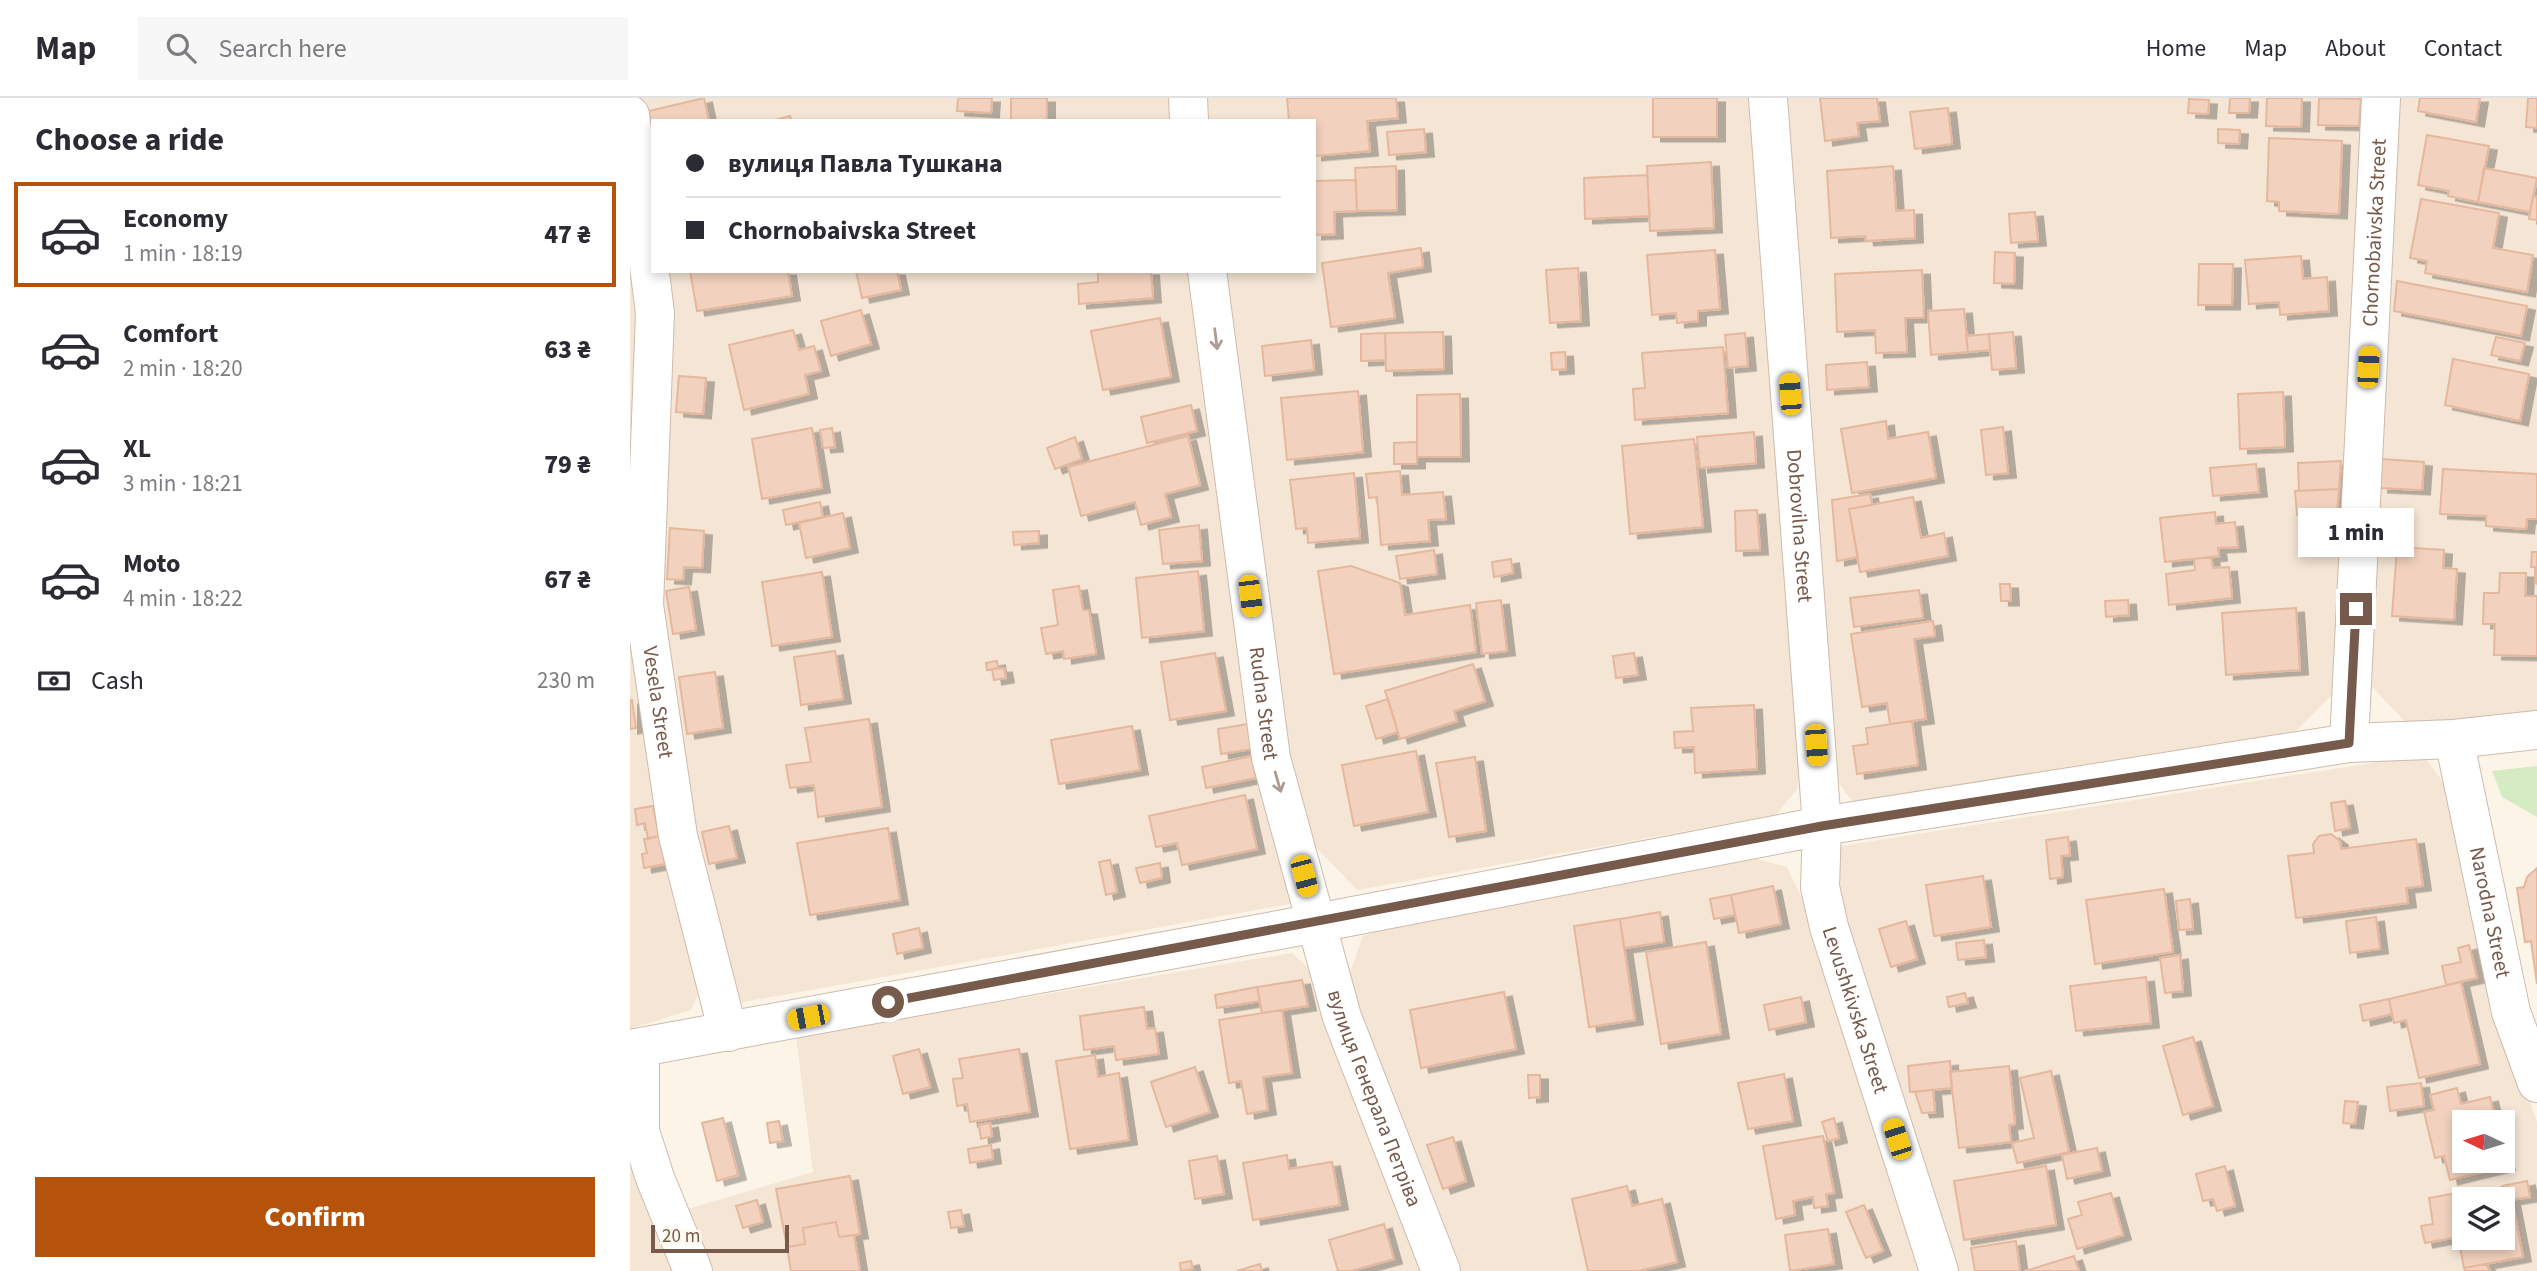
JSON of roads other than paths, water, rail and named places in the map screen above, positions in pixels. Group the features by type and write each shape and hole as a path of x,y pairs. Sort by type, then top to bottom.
{"street":[{"path":"1188,98 1189,119"},
{"name":"Dobrovilna Street","path":"1768,98 1822,826"},
{"name":"Chornobaivska Street","path":"2349,743 2381,98"},
{"name":"Vesela Street","path":"630,115 655,313 644,605 677,836 728,1032"},
{"name":"Rudna Street","path":"1207,273 1271,758 1317,923"},
{"path":"694,1271 655,1178 640,1131 635,1048 1317,923 1822,826 2349,743 2454,739 2537,730"},
{"name":"Narodna Street","path":"2454,739 2511,1012 2537,1083"},
{"name":"Levushkivska Street","path":"1822,826 1820,887 1829,927 1939,1271"},
{"name":"вулиця Генерала Петріва","path":"1317,923 1342,1017 1441,1271"}]}
